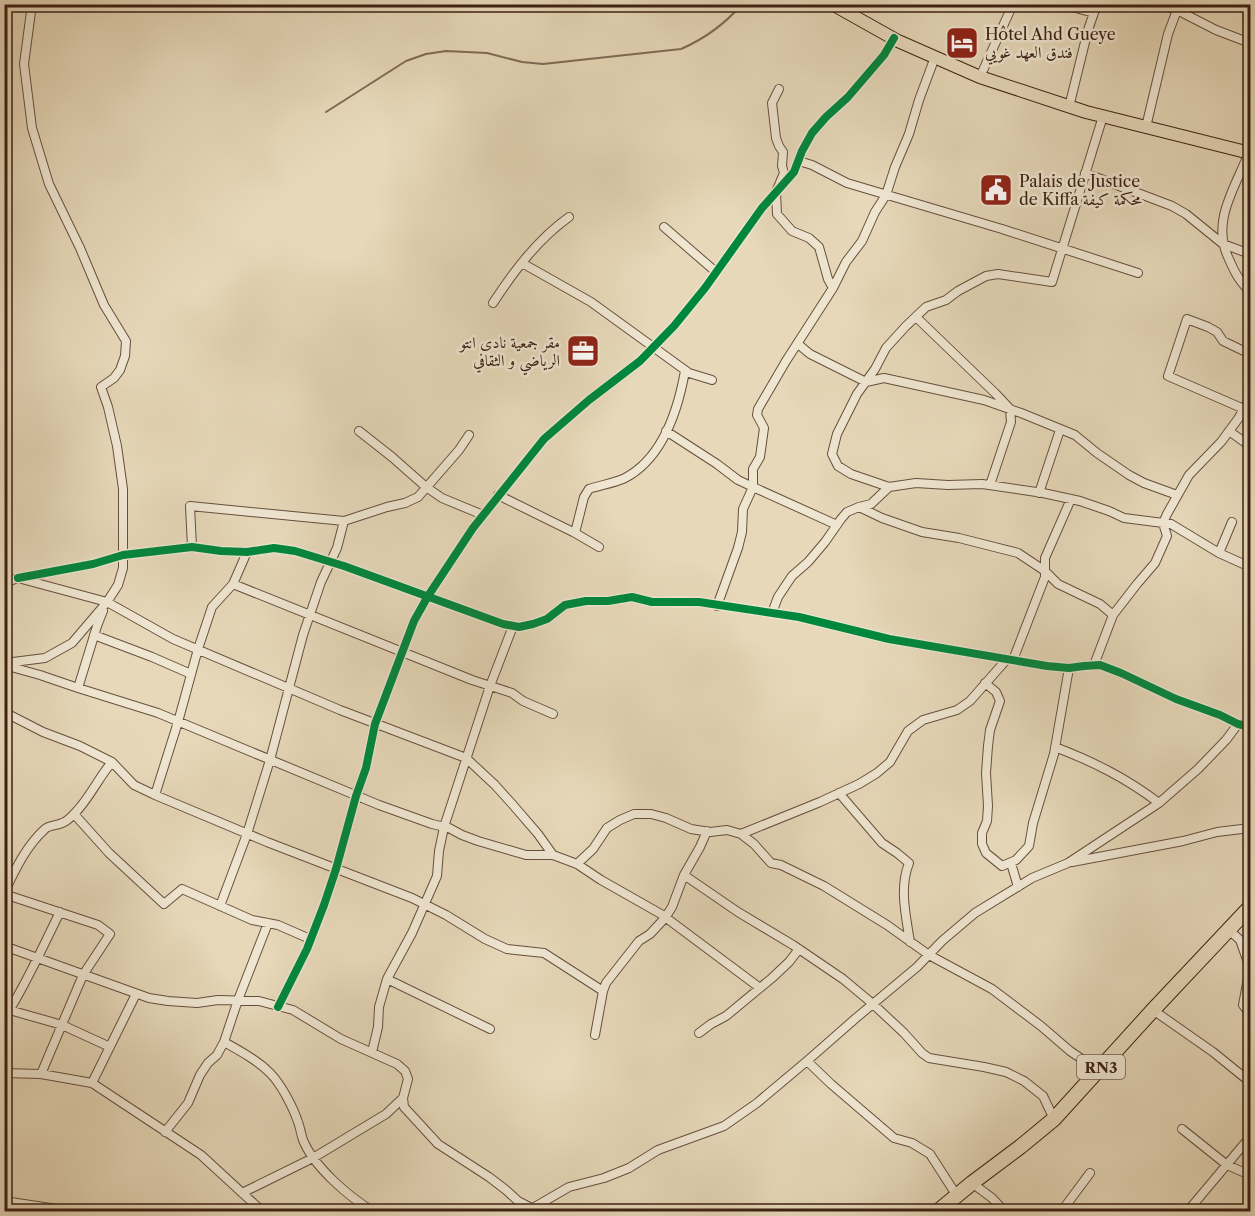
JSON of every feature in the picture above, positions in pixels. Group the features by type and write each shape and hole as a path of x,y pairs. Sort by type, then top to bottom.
{"highway":[{"name":"RN3","path":"937,1212 1054,1119 1251,907"}],"main road":[{"path":"832,4 894,38 980,77 1069,107 1250,152"}],"street":[{"path":"4,664 45,658 72,643 107,602 118,585 123,568 123,489 117,446 101,387 114,378 120,370 125,356 126,341 104,305 49,184 32,128 24,64 32,4"},
{"path":"980,77 1013,4"},
{"path":"1061,4 1094,13"},
{"path":"1069,107 1088,30 1097,4"},
{"path":"1158,4 1177,10 1216,30 1251,43"},
{"path":"1146,127 1168,34 1177,10"},
{"path":"278,1006 310,939 336,869 366,768 375,723 414,621 428,596 473,528 544,440 589,400 640,361 674,327 717,272 762,208 794,172 812,133 848,97 884,55 894,38"},
{"path":"717,606 738,548 742,532 743,509 753,487 753,469 760,458 764,428 758,416 758,409 833,288 846,261 862,241 875,212 886,195 935,57"},
{"path":"778,89 772,103 776,138 783,152 784,173 776,192 777,214 792,231 809,238 819,247 828,279 833,288"},
{"path":"1102,116 1052,282 998,274 986,276 946,300 927,307 886,348 875,369 857,394 837,434 831,454 838,466 851,474 889,487 916,483 990,485 1039,492 1071,500 1109,511 1124,519 1171,524 1219,553 1251,567"},
{"path":"1250,152 1232,189 1221,231 1223,244 1233,270 1251,292"},
{"path":"799,160 847,183 1002,229 1138,273"},
{"path":"1085,173 1172,206 1186,214 1223,244 1251,254"},
{"path":"493,303 522,263 569,217"},
{"path":"664,227 717,272"},
{"path":"522,263 591,302 685,371 711,380"},
{"path":"916,317 1010,409 1011,422 990,485"},
{"path":"1244,409 1168,376 1187,319 1208,327 1217,332 1223,341 1251,354"},
{"path":"798,344 810,354 866,382 884,378 984,400 1010,409 1075,435 1129,475 1177,495"},
{"path":"575,533 584,497 590,489 624,479 644,466 659,444 671,422 682,390 685,371"},
{"path":"1094,665 1113,615 1155,563 1167,536 1163,523 1177,495 1189,475 1221,442 1251,398"},
{"path":"1039,492 1060,430"},
{"path":"359,431 442,498 483,515"},
{"path":"666,431 738,480 837,525"},
{"path":"1229,431 1251,446"},
{"path":"192,547 190,506 344,521 405,503 418,497 459,450 469,435"},
{"path":"772,613 778,597 792,576 814,555 848,512 871,504 889,487"},
{"path":"498,495 599,547"},
{"path":"741,834 839,793 868,778 890,762 908,731 923,720 957,710 970,701 1010,659 1045,577 1045,558 1071,500"},
{"path":"859,507 922,532 959,538 1018,554 1045,571 1058,584 1101,604 1113,615"},
{"path":"220,906 247,834 310,615 321,582 337,548 344,521"},
{"path":"1219,553 1232,522"},
{"path":"4,583 18,578 93,564 123,555 192,547 247,552 274,548 295,551 330,562 503,624 519,627 547,619 565,605 632,597 652,602 699,602 799,617 889,639 1069,668 1100,665 1176,699 1251,727"},
{"path":"155,795 212,607 233,584 247,552"},
{"path":"18,578 107,602 173,639 198,650 466,758 507,799 553,855"},
{"path":"233,584 512,693 523,701 553,714"},
{"path":"78,688 107,602"},
{"path":"372,1052 378,1027 379,1007 387,979 412,933 437,876 444,827 490,686 513,626"},
{"path":"94,635 191,674"},
{"path":"4,664 158,713 356,796 478,841 526,855 553,855 578,864 665,918 760,988"},
{"path":"985,683 996,692 1000,702 990,730 986,773 987,821 982,833 982,844 986,853 1002,866 1016,860 1029,846 1033,823 1055,747 1069,668"},
{"path":"4,712 112,762 134,785 155,795 247,834 412,898 507,949 544,953 603,990"},
{"path":"4,946 136,994 168,1001 196,1003 218,1000 259,1001 293,1010 341,1039 397,1064 405,1071 408,1079 403,1098 404,1107 409,1113 438,1144 489,1177 532,1211 569,1187 604,1178 629,1168 658,1150 724,1126 757,1103 918,967 942,941 975,913 1032,878 1068,863 1160,803 1227,740 1238,724"},
{"path":"1055,747 1086,759 1137,786 1160,803"},
{"path":"41,1074 83,975 110,934 98,925 4,893 30,846 47,827 63,823 74,814 112,762"},
{"path":"839,793 882,843 909,863 904,875 904,889 910,942"},
{"path":"74,814 109,853 164,904 182,889 252,920 278,925 310,939"},
{"path":"578,864 593,849 607,828 634,814 651,814 691,829 727,830 741,834 754,844 771,863 781,865 824,886 887,925 929,955 992,989 1070,1051 1098,1070"},
{"path":"1068,863 1183,841 1217,832 1251,828"},
{"path":"595,1035 606,983 639,941 650,934 665,918 706,831"},
{"path":"1011,863 1018,887"},
{"path":"684,874 738,912 843,979 873,1004 929,1058 1006,1072 1024,1081 1043,1096 1054,1119"},
{"path":"4,1019 7,1009 27,980 60,912"},
{"path":"165,1132 188,1103 200,1075 217,1055 224,1042 268,923"},
{"path":"1229,930 1240,940 1250,968 1244,1005 1251,1014"},
{"path":"699,1033 726,1016 760,988 789,962 799,949"},
{"path":"387,979 490,1029"},
{"path":"92,1083 136,994"},
{"path":"7,1009 62,1025 110,1047"},
{"path":"1153,1010 1251,1082"},
{"path":"224,1042 252,1058 271,1074 283,1091 315,1162 349,1194 374,1212"},
{"path":"807,1061 894,1137 912,1143 930,1154 957,1196"},
{"path":"4,1073 41,1074 92,1083 201,1155 263,1212"},
{"path":"242,1193 313,1158 386,1114 403,1098"},
{"path":"1182,1129 1227,1165 1251,1175"},
{"path":"1187,1212 1251,1137"},
{"path":"1061,1212 1090,1173"},
{"path":"972,1183 992,1198 1005,1212"},
{"path":"4,1201 77,1212"}],"waterway":[{"path":"326,112 406,61 426,54 446,51 487,53 522,62 543,64 681,49 714,30 742,4"}],"cycle path":[{"path":"278,1007 307,949 324,905 366,768 375,724 414,621 428,596 473,528 544,439 589,400 640,361 674,326 705,288 762,208 794,172 812,133 848,97 884,55 894,38"},
{"path":"18,578 93,564 123,555 192,547 247,552 274,548 295,551 344,566 503,624 519,627 547,619 565,605 632,597 652,602 699,602 799,617 889,639 1047,666 1069,668 1100,665 1176,699 1250,727"}],"place":[{"name":"Hôtel Ahd Gueye فندق العهد غويي","path":"962,43"},
{"name":"Palais de Justice de Kiffa محكمة كيفة","path":"996,190"},
{"name":"مقر جمعية نادي انتو الرياضي و الثقافي","path":"583,351"}]}
